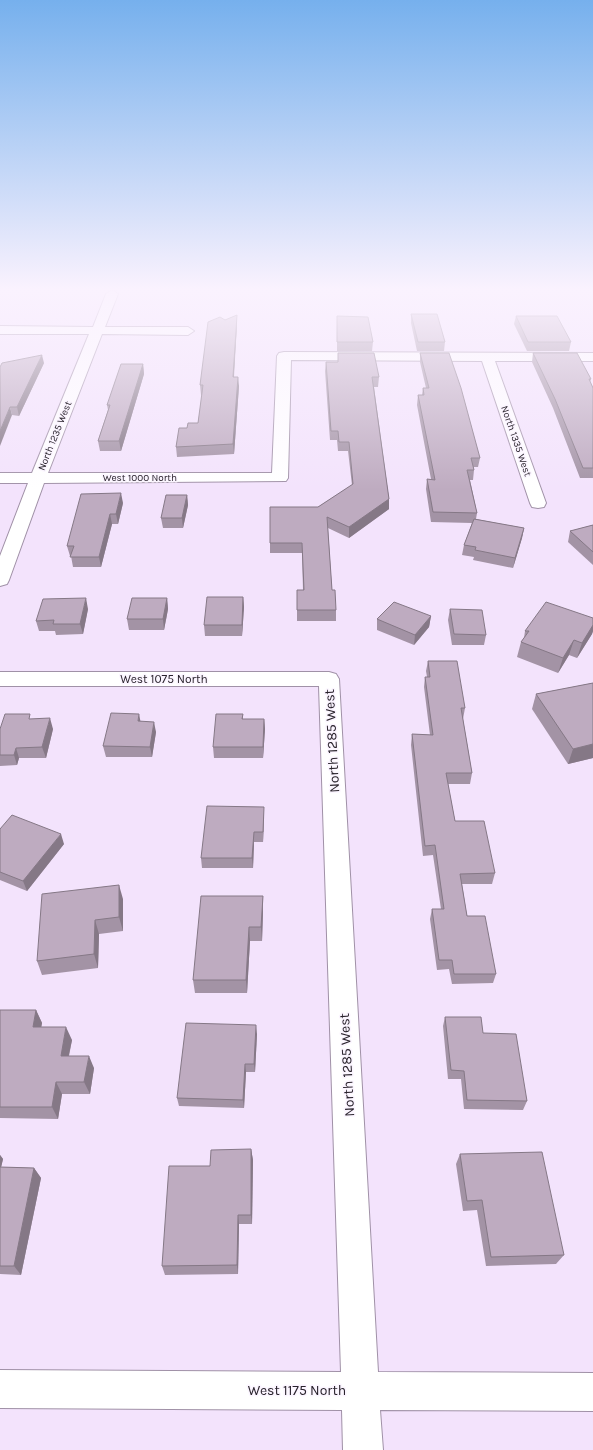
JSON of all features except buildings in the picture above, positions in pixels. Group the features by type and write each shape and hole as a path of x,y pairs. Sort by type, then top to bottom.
{"street":[{"name":"North 1235 West","path":"0,580 38,478 88,355"},
{"name":"West 1000 North","path":"0,478 280,478 284,356 488,356"},
{"path":"488,356 593,357"},
{"name":"North 1335 West","path":"488,356 538,503"},
{"name":"West 1075 North","path":"0,679 329,679"},
{"name":"North 1285 West","path":"329,679 363,1450"},
{"name":"West 1175 North","path":"0,1388 593,1392"}]}
